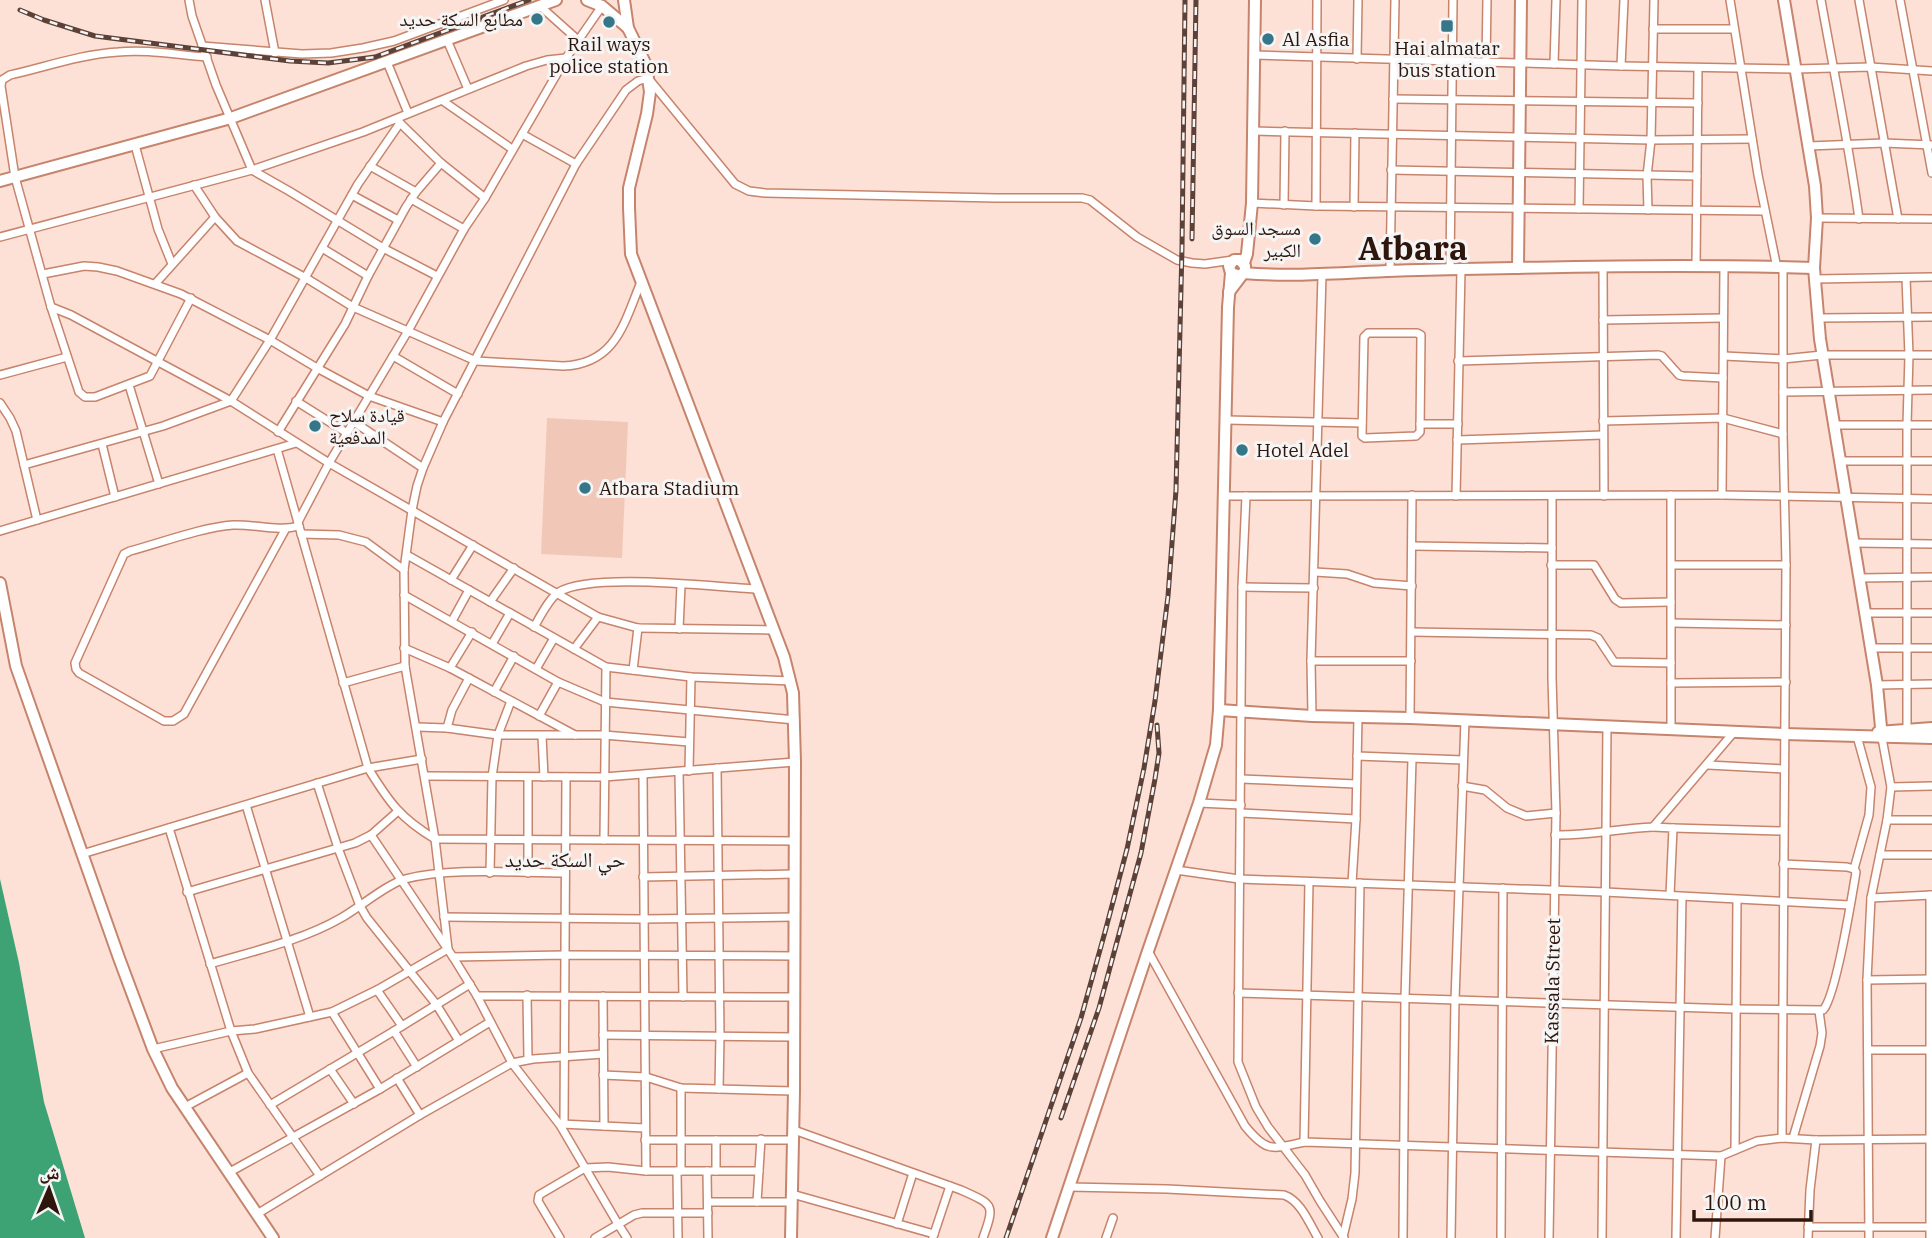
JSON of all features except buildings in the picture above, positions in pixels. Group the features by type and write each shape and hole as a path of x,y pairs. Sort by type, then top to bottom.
{"main road":[{"path":"0,181 231,118 556,0"},
{"path":"587,0 603,6 628,29"},
{"path":"1052,1238 1199,803 1216,745 1229,292 1248,234 1252,203 1255,0"},
{"path":"1518,268 1521,0"},
{"path":"1784,0 1815,186 1817,218 1814,274 1822,355 1877,685 1882,734"},
{"path":"623,3 628,29 646,65 650,92 629,188 631,254 791,681 796,762 791,1238"},
{"path":"1238,268 1272,274 1322,275 1603,267 1780,268 1814,274"},
{"path":"0,583 16,666 153,1049 163,1072 185,1107 273,1238"},
{"path":"1219,710 1784,734 1907,734 1932,738"},
{"path":"1907,734 1932,729"}],"street":[{"path":"189,0 216,85 252,170 383,248 437,276"},
{"path":"265,0 275,53"},
{"path":"202,46 275,53 331,53 394,41 504,0"},
{"path":"1316,206 1317,0"},
{"path":"1357,59 1358,0"},
{"path":"1390,271 1395,0"},
{"path":"1453,0 1451,207 1458,361 1456,496"},
{"path":"1486,62 1487,0"},
{"path":"1554,64 1556,0"},
{"path":"1579,209 1582,0"},
{"path":"1621,66 1623,0"},
{"path":"1647,210 1654,0"},
{"path":"1730,0 1764,211 1780,268 1786,565 1782,1138"},
{"path":"1821,0 1849,145 1859,219"},
{"path":"1859,0 1898,219"},
{"path":"1900,0 1929,145 1932,173"},
{"path":"540,6 578,40"},
{"path":"299,527 329,463 408,331 464,229 485,198 566,58 603,6"},
{"path":"1653,29 1734,29"},
{"path":"447,40 468,89"},
{"path":"191,298 150,376 95,397 85,397 79,393 51,307 15,177 2,80 10,75 96,54 120,51 206,57"},
{"path":"1254,55 1652,67 1870,67 1932,71"},
{"path":"24,465 102,444 231,401 270,340 352,195 398,121 408,113 526,66 566,58"},
{"path":"387,62 408,113"},
{"path":"1696,267 1698,68"},
{"path":"448,949 435,839 405,666 404,570 412,510 423,468 443,422 576,164 626,90 638,81 648,78 735,184 749,191 1082,198 1090,200 1137,237 1177,260 1238,268"},
{"path":"1393,99 1698,103"},
{"path":"443,100 512,149"},
{"path":"398,121 441,163 485,198"},
{"path":"0,237 252,170 398,121"},
{"path":"1253,131 1698,141 1752,139"},
{"path":"1284,205 1286,131"},
{"path":"1354,206 1355,133"},
{"path":"522,134 576,164"},
{"path":"1809,146 1884,143 1929,145"},
{"path":"135,145 158,229 173,264"},
{"path":"278,432 345,324 398,220 416,192 441,163"},
{"path":"370,166 416,192"},
{"path":"1391,170 1696,176"},
{"path":"194,185 215,217 237,241 353,306 476,361 576,366 593,359 615,343 641,282"},
{"path":"352,195 398,220"},
{"path":"411,200 464,229"},
{"path":"1252,203 1764,211"},
{"path":"155,284 215,217"},
{"path":"1817,218 1932,219"},
{"path":"322,248 368,276"},
{"path":"43,274 84,266 98,267 155,284 191,298 369,396 443,422"},
{"path":"1603,267 1604,496"},
{"path":"1723,495 1724,267"},
{"path":"1814,274 1932,277"},
{"path":"1312,716 1311,661 1322,275"},
{"path":"1906,278 1909,355 1906,498 1907,734"},
{"path":"51,307 71,315 231,401 329,463 598,617 638,628 773,630"},
{"path":"1818,318 1932,317"},
{"path":"1603,320 1723,318"},
{"path":"1417,333 1421,337 1420,432 1416,436 1365,438 1362,436 1362,423 1365,335 1417,333"},
{"path":"1458,361 1658,355 1679,375 1723,378"},
{"path":"1724,356 1783,359 1822,355 1932,355"},
{"path":"393,356 458,394"},
{"path":"0,375 67,357"},
{"path":"129,385 159,484"},
{"path":"1783,392 1932,390"},
{"path":"296,401 347,433"},
{"path":"0,404 16,431 37,520"},
{"path":"1603,421 1723,418 1783,434"},
{"path":"1226,420 1362,423"},
{"path":"354,422 423,468"},
{"path":"1420,424 1458,424"},
{"path":"1834,425 1932,425"},
{"path":"1457,440 1603,435"},
{"path":"0,531 296,443"},
{"path":"102,444 116,497"},
{"path":"277,449 368,768 397,812 417,828 435,839 795,841"},
{"path":"1840,461 1932,461"},
{"path":"1410,718 1412,495"},
{"path":"1671,495 1671,729"},
{"path":"1224,496 1784,495 1932,499"},
{"path":"1246,496 1240,712 1239,1066 1256,1107 1282,1147 1305,1175 1343,1237"},
{"name":"Kassala Street","path":"1549,1238 1556,813 1552,496"},
{"path":"285,530 184,714 178,719 164,721 76,669 75,663 124,554 130,551 222,527 247,526 285,530 299,527 366,542 404,570"},
{"path":"1853,543 1932,544"},
{"path":"451,580 473,545"},
{"path":"1412,546 1552,548"},
{"path":"407,555 606,667 691,677 791,681"},
{"path":"1552,565 1594,565 1615,599 1621,603 1671,602"},
{"path":"1672,565 1786,565"},
{"path":"490,602 514,568"},
{"path":"1315,572 1347,574 1374,583 1412,586"},
{"path":"1859,578 1932,578"},
{"path":"534,626 557,593 597,582 757,589"},
{"path":"679,629 681,585"},
{"path":"1242,587 1314,588"},
{"path":"452,621 469,590"},
{"path":"404,595 558,682 605,702 795,720"},
{"path":"492,644 510,613"},
{"path":"1865,613 1932,613"},
{"path":"574,649 598,617"},
{"path":"1672,623 1786,625"},
{"path":"633,670 638,628"},
{"path":"450,668 472,632"},
{"path":"1412,632 1594,636 1614,662 1671,663"},
{"path":"536,669 554,638"},
{"path":"404,648 450,668 576,735"},
{"path":"1871,648 1932,648"},
{"path":"494,692 514,656"},
{"path":"1311,661 1412,661"},
{"path":"343,682 405,666"},
{"path":"604,840 606,667"},
{"path":"689,771 691,677"},
{"path":"447,728 452,710 469,678"},
{"path":"539,716 558,682"},
{"path":"1671,683 1786,682"},
{"path":"1877,685 1932,684"},
{"path":"490,873 492,777 498,735 511,701"},
{"path":"1343,1237 1355,1173 1358,716"},
{"path":"1451,1238 1458,886 1465,720"},
{"path":"417,727 498,735 604,735 689,741"},
{"path":"1602,1238 1607,727"},
{"path":"1653,827 1734,732"},
{"path":"1869,1238 1867,981 1871,898 1891,787 1882,734"},
{"path":"542,736 544,777"},
{"path":"1238,993 1819,1011 1828,1005 1850,905 1856,872 1854,869 1869,815 1871,787 1861,736"},
{"path":"1357,756 1463,760"},
{"path":"82,854 368,768 422,759"},
{"path":"1403,1238 1405,998 1412,759"},
{"path":"425,776 604,777 796,762"},
{"path":"1708,765 1784,769"},
{"path":"717,768 719,1089"},
{"path":"679,772 683,997"},
{"path":"643,775 646,1171"},
{"path":"528,777 528,873"},
{"path":"562,1124 566,777"},
{"path":"1241,779 1356,784"},
{"path":"317,783 360,906 436,1004 459,1041"},
{"path":"1462,786 1485,790 1507,808 1525,816 1556,813"},
{"path":"1891,787 1932,786"},
{"path":"1199,803 1356,819"},
{"path":"246,805 310,1017"},
{"path":"187,891 338,848 371,835 397,812"},
{"path":"1886,820 1932,820"},
{"path":"1555,835 1578,836 1653,827 1783,831"},
{"path":"169,828 231,1031 248,1073 320,1176"},
{"path":"1670,895 1673,828"},
{"path":"371,835 470,984 512,1063 562,1124 627,1238"},
{"path":"1880,855 1932,855"},
{"path":"1783,864 1854,869"},
{"path":"1176,870 1239,879 1605,892 1850,905"},
{"path":"210,964 287,940 341,918 401,880 438,873 565,873"},
{"path":"643,877 795,874"},
{"path":"1304,1142 1310,882"},
{"path":"1501,1238 1503,888"},
{"path":"1871,898 1931,895 1930,1238"},
{"path":"1676,1238 1682,897"},
{"path":"1735,1150 1737,900"},
{"path":"444,917 794,917"},
{"path":"153,1049 332,1012 377,990 448,949"},
{"path":"1148,950 1245,1126 1264,1146 1282,1147 1304,1142 1721,1156 1757,1141 1782,1138 1931,1139"},
{"path":"453,957 795,956"},
{"path":"1867,981 1931,979"},
{"path":"270,1105 470,984"},
{"path":"377,990 402,1027"},
{"path":"527,995 528,1059"},
{"path":"477,996 795,997"},
{"path":"603,996 604,1126"},
{"path":"1793,1138 1820,1046 1822,1034 1819,1011"},
{"path":"332,1012 380,1089"},
{"path":"228,1172 354,1104 490,1022"},
{"path":"394,1031 417,1067"},
{"path":"603,1035 794,1037"},
{"path":"1869,1050 1931,1049"},
{"path":"257,1214 420,1115 512,1063 528,1059 603,1054"},
{"path":"330,1069 354,1104"},
{"path":"185,1107 248,1073"},
{"path":"603,1075 646,1077 681,1088 794,1091"},
{"path":"397,1078 420,1115"},
{"path":"678,1238 681,1088"},
{"path":"562,1124 645,1128"},
{"path":"645,1140 761,1139 794,1135 913,1173 981,1199 989,1205 991,1211 983,1238"},
{"path":"716,1139 716,1171"},
{"path":"757,1202 761,1139"},
{"path":"1808,1238 1816,1140"},
{"path":"1716,1238 1721,1156"},
{"path":"560,1238 538,1201 538,1195 585,1168 759,1171"},
{"path":"707,1171 708,1238"},
{"path":"897,1224 913,1173"},
{"path":"708,1202 757,1202 792,1198 897,1224 933,1236 950,1186"},
{"path":"1069,1187 1284,1195 1298,1204 1318,1238"},
{"path":"596,1238 642,1213 708,1213"},
{"path":"1106,1238 1112,1218"},
{"path":"1808,1227 1931,1227"}],"shaded area":[{"path":"547,418 628,422 622,558 541,554"},
{"path":"0,879 19,963 44,1102 85,1238 0,1238"}],"railway":[{"path":"20,10 95,36 290,61 328,63 375,57 529,0"},
{"path":"1006,1238 1081,1018 1105,932 1127,849 1155,701 1168,596 1176,490 1185,0"},
{"path":"1192,239 1196,0"},
{"path":"1061,1118 1099,1008 1141,853 1159,753 1157,725"}],"place":[{"name":"مطابع السكة حديد","path":"537,19"},
{"name":"Rail ways police station","path":"609,22"},
{"name":"Hai almatar bus station","path":"1447,26"},
{"name":"Al Asfia","path":"1268,39"},
{"name":"مسجد السوق الكبير","path":"1315,239"},
{"name":"قيادة سلاح المدفعية","path":"315,426"},
{"name":"Hotel Adel","path":"1242,450"},
{"name":"Atbara Stadium","path":"585,488"}],"district":[{"name":"Atbara","path":"1413,248"},
{"name":"حي السكة حديد","path":"565,860"}]}
